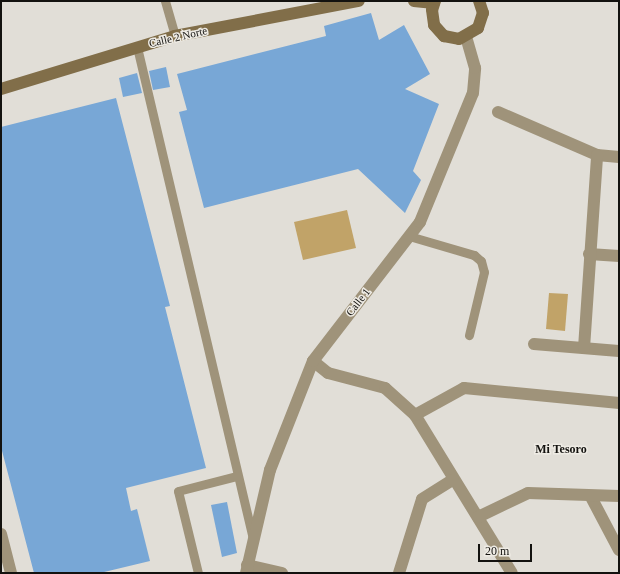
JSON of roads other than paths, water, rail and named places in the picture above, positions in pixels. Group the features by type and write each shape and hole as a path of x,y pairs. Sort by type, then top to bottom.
{"street":[{"name":"Calle 2 Norte","path":"1,89 175,36 359,1"},
{"path":"414,1 434,2 432,18 438,31 451,38 466,37 482,21 479,1"},
{"name":"Calle 1","path":"247,569 270,470 313,361 420,222 473,93 474,68 466,37"},
{"path":"498,112 597,155 619,157"},
{"path":"584,348 589,254 597,155"},
{"path":"589,254 619,256"},
{"path":"534,344 619,351"},
{"path":"313,361 328,373 385,388 415,415 453,480 478,517 512,573"},
{"path":"415,415 464,388 619,404"},
{"path":"399,573 422,499 453,480"},
{"path":"478,517 528,493 591,497 619,496"},
{"path":"591,497 619,550"},
{"path":"1,534 11,573"},
{"path":"247,569 282,573"}],"lane":[{"path":"165,1 175,36"},
{"path":"137,47 253,539"},
{"path":"408,236 474,255 481,261 484,272 469,335"},
{"path":"198,573 178,492 237,476"}],"district":[{"name":"Mi Tesoro","path":"561,450"}]}
